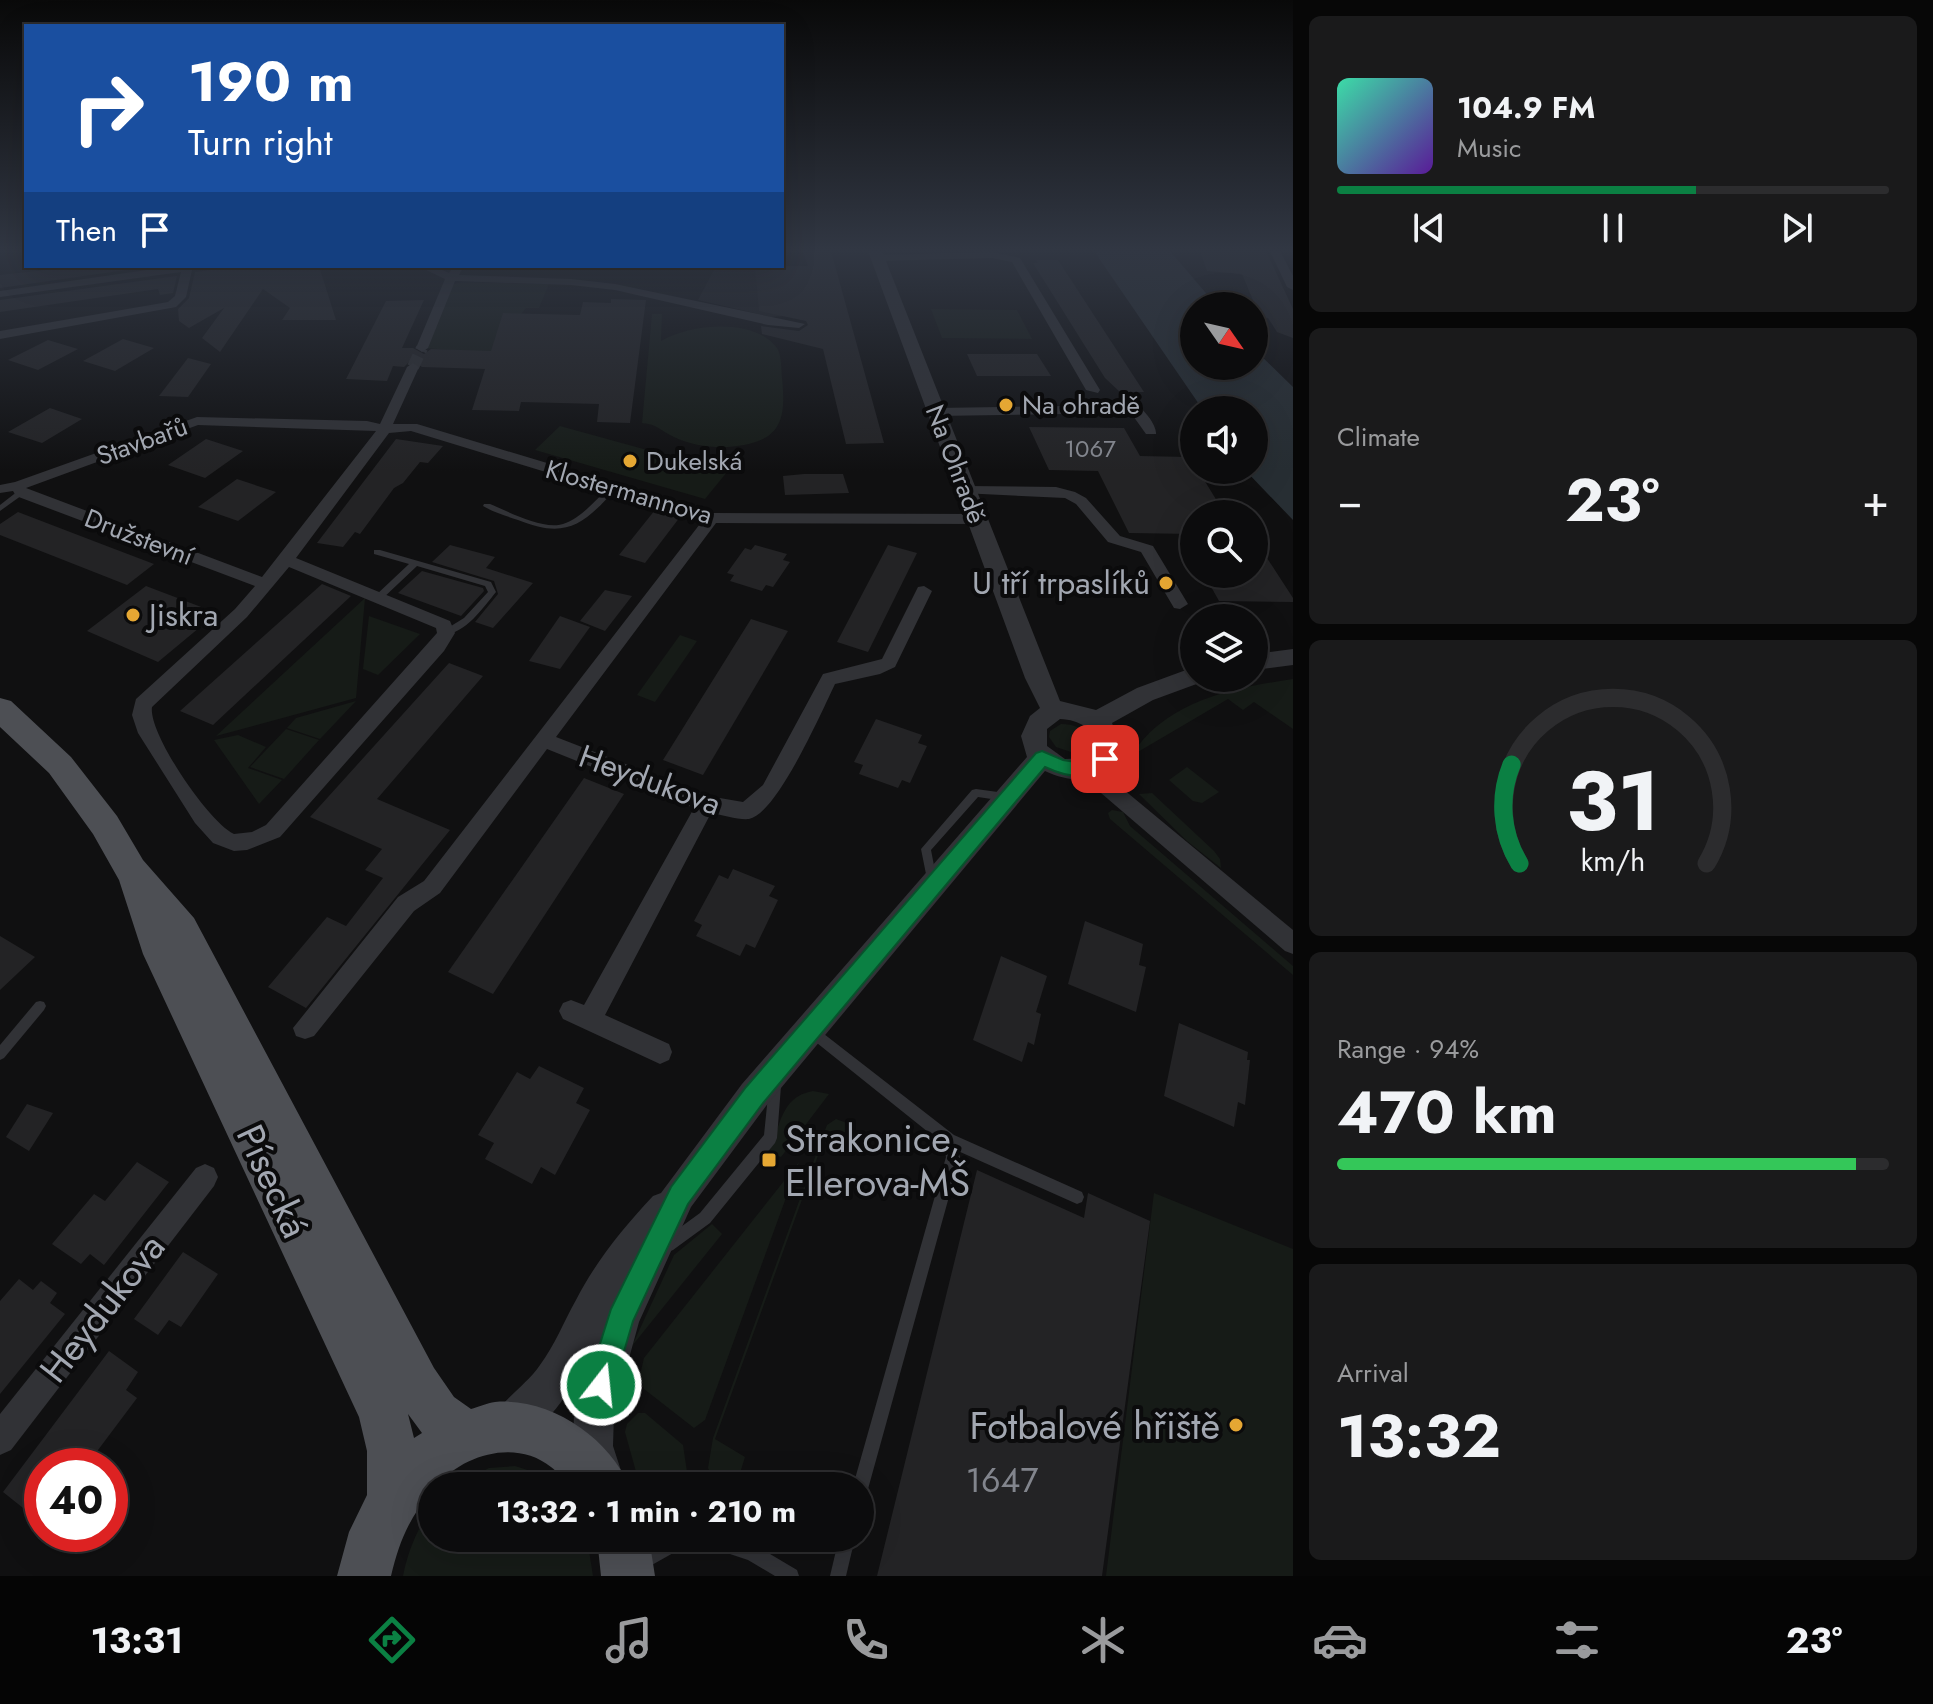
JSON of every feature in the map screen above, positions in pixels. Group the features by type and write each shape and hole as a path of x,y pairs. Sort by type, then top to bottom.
{"main road":[{"name":"Písecká","path":"6,716 60,765 82,793 131,870 168,911 193,949 417,1385 437,1414 486,1430"},
{"name":"Písecká","path":"131,870 161,954 383,1413 392,1451 393,1498"},
{"path":"363,1573 377,1531 393,1498 426,1460 486,1430 538,1430 565,1443 594,1472"}],"street":[{"path":"0,335 60,325"},
{"path":"422,348 429,325"},
{"name":"Na Ohradě","path":"903,325 1037,678 1053,711"},
{"path":"1054,325 1093,390"},
{"path":"286,560 332,575 444,625 446,633 438,647 273,831 258,841 241,843 221,838 203,820 143,724 143,704 241,613 286,560 379,440 413,367"},
{"path":"936,412 1135,409 1151,431"},
{"name":"Stavbařů","path":"0,489 19,489 197,421 367,425 383,429"},
{"name":"Klostermannova","path":"383,429 412,427 435,433 611,490 712,518 977,519"},
{"name":"Družstevní","path":"19,489 265,584"},
{"path":"966,490 1056,491 1070,495 1081,501 1114,539 1147,549 1180,604"},
{"name":"Heydukova","path":"305,1028 406,904 432,887 712,518"},
{"name":"Heydukova","path":"543,740 706,804 747,811 763,800 829,679 880,668 889,663 924,591"},
{"path":"1268,660 1293,657"},
{"path":"1096,721 1145,694 1180,681"},
{"path":"1087,770 1102,763 1109,749 1105,731 1096,721 1077,712 1053,711 1045,714 1034,728 1035,744 1042,757 1060,766 1087,770 1293,944"},
{"path":"486,1430 537,1404 565,1365 599,1294 637,1238 679,1195 777,1069 1042,757"},
{"path":"660,1052 580,1016 706,804"},
{"name":"Heydukova","path":"0,1439 205,1177"},
{"path":"600,1472 593,1446 594,1413 621,1318 679,1195"}],"lane":[{"path":"0,509 19,489"},
{"path":"487,506 545,527 565,528 586,517 611,490"},
{"path":"377,552 488,584 492,588 492,592 467,620 446,633"},
{"path":"378,598 415,563"},
{"path":"0,1054 40,1006"},
{"path":"810,1030 949,1140 1077,1197"},
{"path":"651,1258 705,1218 770,1138 777,1069"},
{"path":"865,1472 953,1157 949,1140"},
{"path":"626,1562 650,1552"},
{"path":"749,1552 791,1576"},
{"path":"838,1576 844,1552"}],"shaded area":[{"path":"434,325 513,325 490,353 424,348"},
{"path":"651,325 662,325 661,341 688,331 721,326 753,331 777,348 781,363 783,408 781,419 769,436 745,445 715,447 687,442 642,423"},
{"path":"937,325 1025,325 1032,339 942,338"},
{"path":"1144,325 1180,325 1180,376"},
{"path":"1268,363 1293,387 1293,520 1258,484 1268,484 1268,396 1193,396 1182,380 1268,380"},
{"name":"Dukelská","path":"560,426 727,472 705,499 535,450"},
{"path":"365,598 356,698 216,736"},
{"path":"369,616 420,634 378,675 363,669"},
{"path":"680,635 697,641 655,702 637,695"},
{"path":"1293,679 1293,729 1254,702 1243,710 1228,699 1131,756 1145,737 1181,710 1228,692 1268,692 1268,683"},
{"path":"356,701 320,739 287,728 296,718"},
{"path":"1061,724 1085,732 1091,738 1090,749 1077,754 1056,747 1049,737 1050,731"},
{"path":"286,729 319,740 284,779 250,767"},
{"path":"238,735 266,747 248,768 282,780 259,804 214,740"},
{"path":"1187,767 1219,792 1202,803 1193,801 1169,780"},
{"path":"1152,793 1214,851 1220,859 1221,868 1187,841 1139,794"},
{"path":"1112,810 1123,812 1130,826 1293,966 1293,975 1110,819 1108,813"},
{"path":"813,1091 829,1094 781,1157 768,1153 787,1107 802,1094"},
{"path":"836,1119 855,1126 846,1149 824,1139 715,1439 745,1457 740,1472 710,1472 713,1438 827,1125"},
{"path":"799,1162 705,1420 694,1428 644,1389 640,1375 644,1358"},
{"name":"Fotbalové hřiště","path":"1154,1193 1293,1249 1293,1576 1106,1576"},
{"path":"712,1224 722,1234 632,1346 674,1255"},
{"path":"638,1413 645,1413 683,1445 687,1472 636,1472 625,1432 627,1424"},
{"path":"515,1466 534,1472 481,1472 489,1468"},
{"path":"418,1532 418,1552 589,1552 593,1576 403,1576"}],"building":[{"path":"212,325 239,325 220,352 202,338"},
{"path":"374,325 413,325 402,348 413,348 424,354 431,349 491,351 499,325 643,325 630,423 597,422 599,404 521,402 519,411 472,410 485,369 422,367 411,360 404,367 393,366 387,381 346,379"},
{"path":"808,325 851,325 884,443 846,444 823,349 762,334 761,326 799,331"},
{"path":"1072,325 1100,325 1144,392 1120,392 1105,378"},
{"path":"1272,325 1293,325 1293,338 1277,332"},
{"path":"123,339 154,348 115,371 83,361"},
{"path":"48,340 78,349 38,370 8,360"},
{"path":"967,354 1037,354 1051,376 977,376"},
{"path":"188,358 211,364 188,397 159,396"},
{"path":"50,408 82,419 42,443 8,432"},
{"path":"1029,427 1124,428 1140,456 1180,457 1180,484 1207,484 1216,500 1180,500 1180,534 1129,533 1098,471 1049,470"},
{"path":"206,439 243,451 205,478 168,465"},
{"path":"396,439 443,446 428,463 420,462 403,483 394,488 360,534 355,532 343,547 317,543"},
{"path":"843,474 849,493 785,495 783,476"},
{"path":"237,479 276,492 238,521 198,507"},
{"path":"655,510 680,517 645,563 619,555"},
{"path":"18,512 154,564 127,585 0,535 0,524"},
{"path":"450,545 495,557 486,568 533,583 493,628 475,622 498,594 494,581 432,562"},
{"path":"755,545 787,554 783,560 790,562 773,587 766,585 762,591 730,581 734,575 727,573 745,548 751,550"},
{"path":"888,545 917,553 868,652 837,642"},
{"path":"1268,560 1293,598 1293,602 1219,601 1212,588 1268,588"},
{"path":"422,571 483,588 484,591 461,616 398,593"},
{"path":"322,584 351,596 213,725 180,711"},
{"path":"146,586 217,613 158,662 87,631"},
{"path":"605,590 632,596 605,631 580,621"},
{"path":"560,616 590,627 560,669 529,661"},
{"path":"751,619 788,631 703,775 663,760"},
{"path":"449,663 483,676 377,799 450,830 306,1008 268,987 327,917 346,926 383,878 365,870 382,849 310,817"},
{"path":"876,719 922,735 918,743 927,746 910,783 902,780 898,788 859,774 863,765 854,762"},
{"path":"584,778 624,794 493,994 448,972"},
{"path":"733,869 775,886 769,896 778,900 755,948 746,944 740,956 696,936 702,925 694,921 719,875 728,879"},
{"path":"1085,921 1143,944 1139,965 1146,967 1136,1012 1068,984"},
{"path":"0,936 35,957 0,990"},
{"path":"1001,956 1047,976 1036,1012 1041,1014 1034,1045 1028,1042 1022,1062 973,1040"},
{"path":"1179,1023 1248,1052 1247,1060 1250,1060 1245,1105 1238,1102 1234,1127 1164,1096"},
{"path":"539,1066 584,1088 576,1103 590,1110 555,1175 541,1167 532,1184 485,1159 494,1143 478,1135 517,1072 530,1079"},
{"path":"27,1104 53,1113 29,1151 6,1137"},
{"path":"137,1162 169,1182 104,1265 90,1254 81,1264 52,1244 94,1194 105,1201"},
{"path":"977,1170 1084,1218 1088,1193 1150,1221 1102,1576 877,1576"},
{"path":"183,1252 218,1274 181,1327 169,1320 158,1335 134,1319"},
{"path":"19,1279 33,1290 41,1281 57,1293 50,1303 65,1314 0,1394 0,1301"},
{"path":"109,1351 138,1372 126,1390 137,1398 100,1448 36,1448"},
{"path":"24,1464 24,1509 3,1492"}],"tunnel":[{"path":"413,367 422,348"}],"place":[{"name":"Na ohradě","path":"1006,405"},
{"name":"Dukelská","path":"630,461"},
{"name":"U tří trpaslíků","path":"1166,583"},
{"name":"Jiskra","path":"133,615"},
{"name":"Strakonice, Ellerova-MŠ","path":"769,1160"},
{"name":"Fotbalové hřiště","path":"1236,1425"}],"route":[{"path":"601,1385 621,1318 679,1195 754,1095 1042,757 1060,766 1082,770 1092,769 1105,759"}]}
